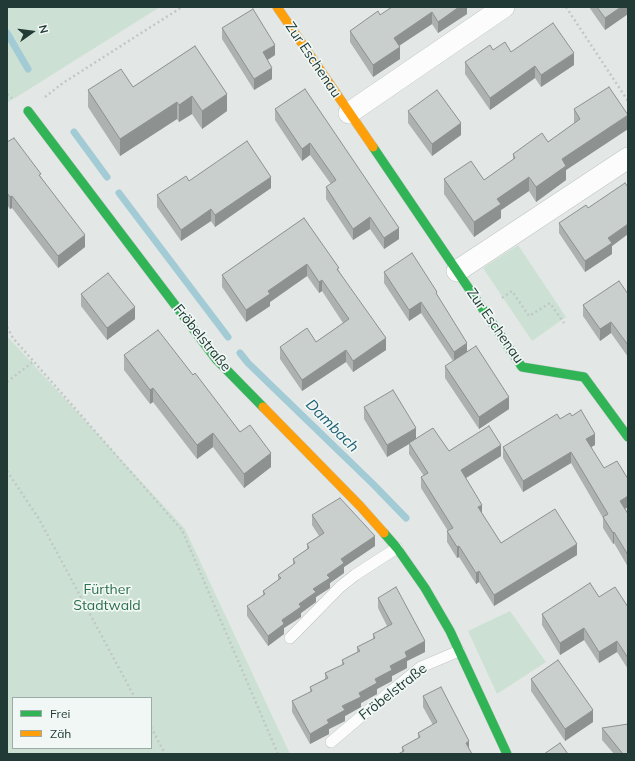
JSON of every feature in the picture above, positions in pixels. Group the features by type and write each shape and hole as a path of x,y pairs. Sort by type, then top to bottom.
{"street":[{"name":"Zur Eschenau","path":"277,7 522,367 584,377 628,437"},
{"name":"Zur Eschenau","path":"349,112 504,7"},
{"name":"Fröbelstraße","path":"28,111 216,359 360,506 397,548 425,588 450,631 460,651 502,752"},
{"path":"457,271 628,158"}],"lane":[{"path":"290,638 354,574 397,548"},
{"name":"Fröbelstraße","path":"331,742 421,667 460,651"}],"path":[{"path":"28,111 63,82 182,7"},
{"path":"566,7 628,101"},
{"path":"500,299 512,291 529,316 550,303 564,323"},
{"path":"7,327 13,338 182,530 278,754"},
{"path":"7,382 34,361"},
{"path":"7,471 39,519 134,697"},
{"path":"152,729 165,754"}],"green space":[{"path":"7,7 160,7 7,103"},
{"path":"518,245 566,317 532,341 483,268"},
{"name":"Fürther Stadtwald","path":"7,336 185,529 290,754 7,754"},
{"path":"510,611 546,662 497,694 468,631"}],"building":[{"path":"392,7 459,7 438,22 432,12 394,38 400,47 373,65 350,31 378,11 380,15"},
{"path":"597,7 621,7 605,18"},
{"path":"253,9 275,45 263,52 272,68 254,79 222,28"},
{"path":"553,23 574,53 541,75 535,66 490,98 465,62 490,45 493,50 505,42 511,52"},
{"path":"195,46 227,94 202,111 192,96 179,105 177,102 120,139 88,90 121,69 133,87"},
{"path":"609,87 628,115 562,159 566,166 536,187 529,177 497,199 501,204 474,222 444,179 471,161 484,180 515,158 513,154 542,133 548,142 580,119 574,109"},
{"path":"305,89 399,228 384,238 370,217 353,229 326,187 336,180 310,143 302,149 275,109"},
{"path":"437,90 461,123 432,144 408,111"},
{"path":"14,138 41,174 39,175 85,235 58,256 12,196 10,197 7,193 7,142"},
{"path":"247,141 271,177 215,215 211,209 181,230 157,195 186,176 189,181"},
{"path":"625,183 628,187 628,224 608,238 612,243 585,261 559,223 586,205 588,208"},
{"path":"304,218 339,268 337,269 386,338 353,361 346,350 302,380 280,347 307,328 316,342 349,319 322,280 319,282 307,264 268,291 270,294 246,310 222,275"},
{"path":"412,253 467,343 454,352 421,302 409,310 384,272"},
{"path":"108,273 135,307 107,328 81,294"},
{"path":"619,281 628,294 628,345 611,322 600,329 583,305"},
{"path":"158,330 193,375 195,373 240,432 250,425 271,453 244,474 213,433 197,445 153,388 150,390 124,355"},
{"path":"476,346 509,397 479,417 445,366"},
{"path":"393,390 416,428 387,445 364,407"},
{"path":"581,410 595,434 586,439 604,468 617,461 628,479 628,496 620,501 628,514 628,555 603,517 608,514 571,452 523,481 503,447 557,414 560,419 570,413 572,416"},
{"path":"489,426 501,445 461,470 482,505 478,507 501,543 555,509 577,544 494,595 479,571 476,573 459,546 457,547 447,531 453,528 421,477 428,473 409,443 433,428 449,451"},
{"path":"340,498 375,536 341,559 344,563 327,575 330,578 313,589 316,592 299,604 301,607 282,620 284,624 268,636 247,606 265,594 263,591 281,578 278,575 295,563 293,559 309,548 307,544 324,533 312,515"},
{"path":"590,583 599,597 615,587 628,607 628,658 617,641 599,652 584,628 560,643 542,614"},
{"path":"396,587 425,641 405,652 407,657 390,666 392,670 375,679 377,683 359,693 361,697 342,706 345,710 327,720 329,723 310,734 292,701 312,691 310,687 328,678 325,673 344,664 342,660 360,651 357,647 375,638 373,634 392,624 378,598"},
{"path":"558,660 593,710 565,729 531,679"},
{"path":"441,687 469,741 466,743 472,754 398,754 404,751 402,747 420,737 418,733 437,722 423,696"},
{"path":"628,724 628,754 623,754 602,728"},
{"path":"560,743 568,754 544,754"}],"waterway":[{"name":"Dambach","path":"7,33 28,69"},
{"name":"Dambach","path":"74,132 107,177"},
{"name":"Dambach","path":"119,193 228,337"},
{"name":"Dambach","path":"240,353 248,363 406,518"}],"traffic: fast":[{"path":"28,111 216,359 263,407"},
{"path":"373,147 522,367 584,377 628,437"},
{"path":"384,533 397,548 425,588 450,631 507,754"}],"traffic: slow":[{"path":"277,7 373,147"},
{"path":"263,407 360,506 384,533"}]}
